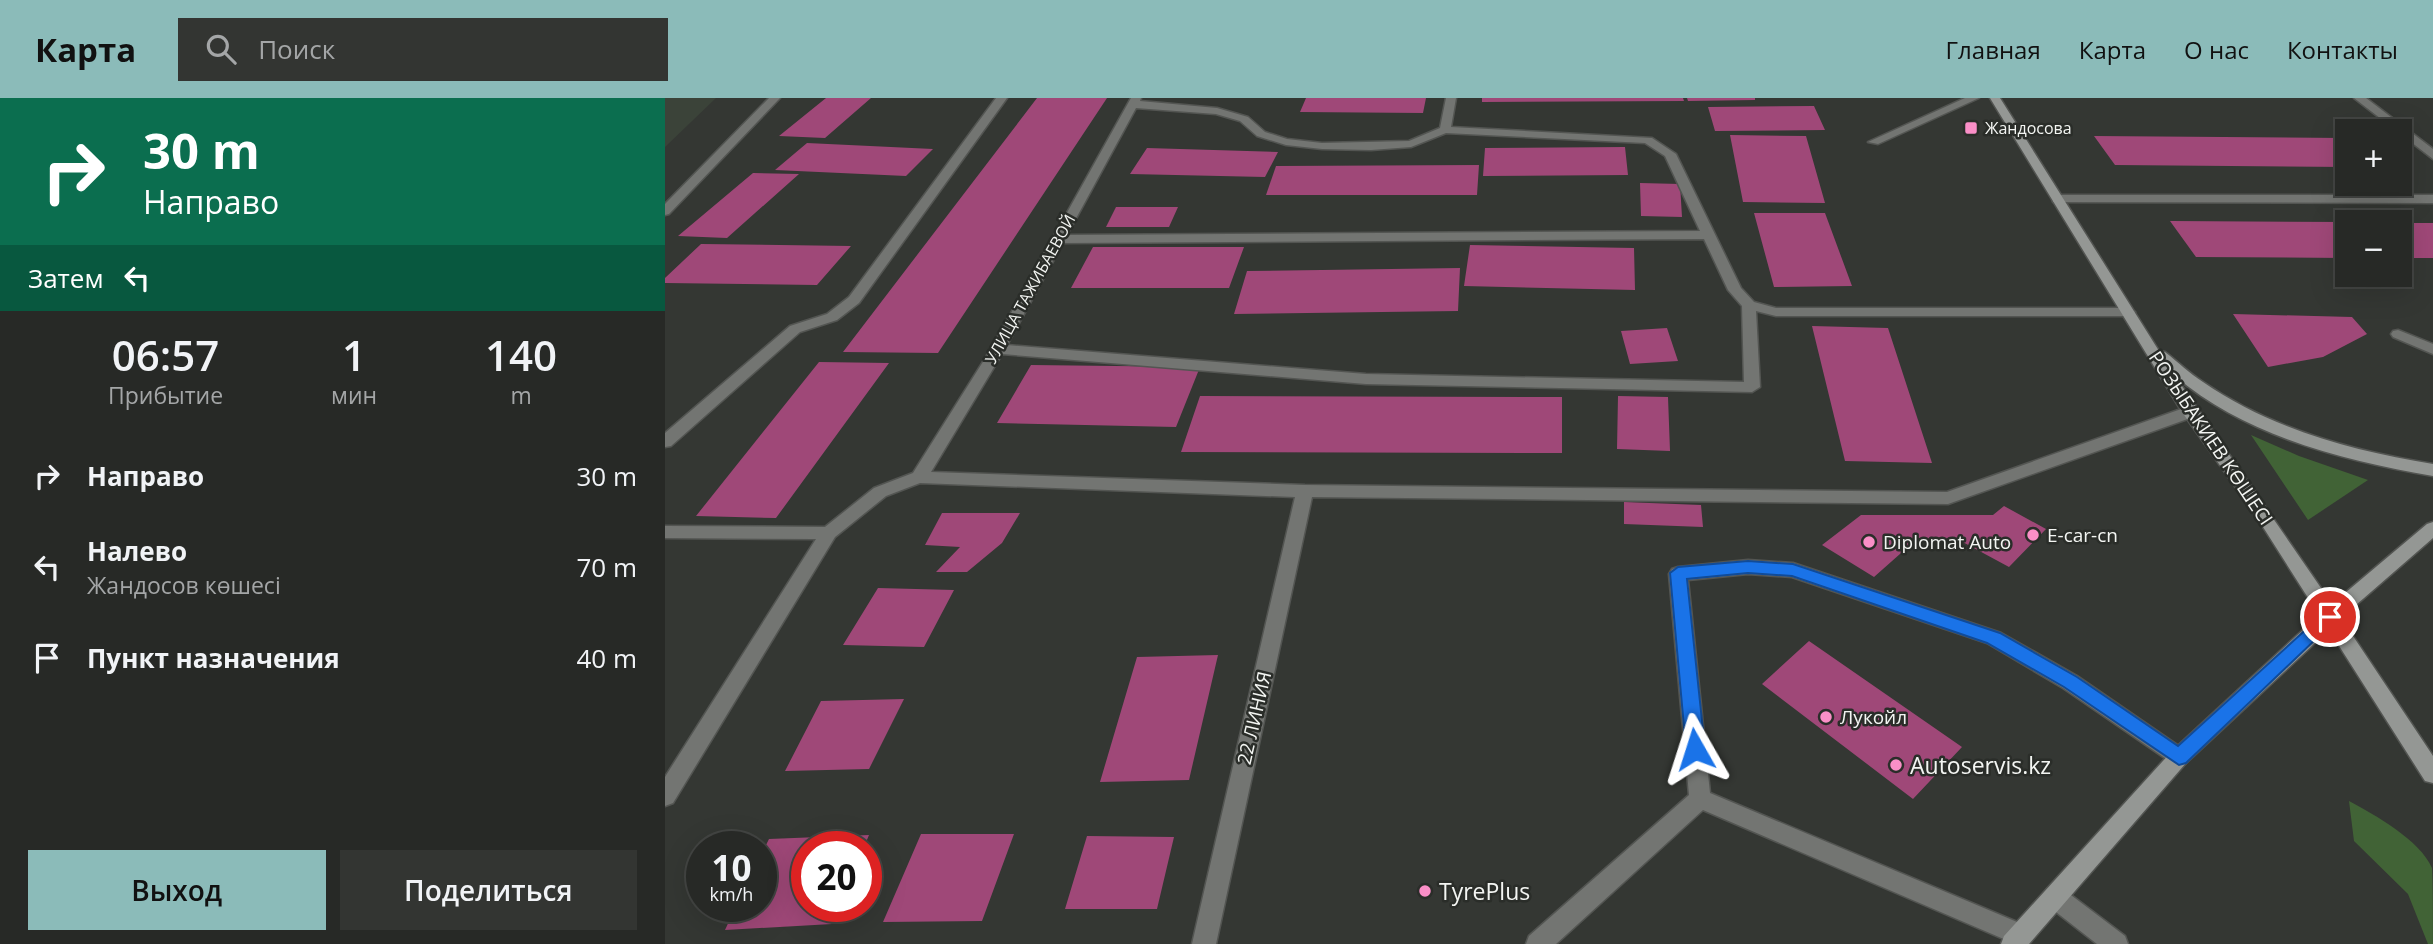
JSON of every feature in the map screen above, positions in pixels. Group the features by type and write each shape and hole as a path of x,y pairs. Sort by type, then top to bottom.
{"main road":[{"name":"РОЗЫБАКИЕВ КӨШЕСІ","path":"1995,98 2190,412 2262,512 2433,774"},
{"path":"2148,344 2199,388 2306,441 2380,462 2433,470"},
{"path":"2017,939 2179,757 2330,617 2433,528"}],"street":[{"path":"665,211 775,98"},
{"path":"665,442 795,329 832,317 855,300 1002,98"},
{"path":"1445,130 1451,98"},
{"path":"1874,142 1974,98"},
{"path":"2359,98 2433,155"},
{"path":"1134,101 1217,111 1244,119 1261,134 1286,142 1322,146 1371,148 1411,144 1445,130 1648,140 1670,153 1735,290 1749,305 1776,312 2128,312"},
{"name":"УЛИЦА ТАЖИБАЕВОЙ","path":"919,477 998,349 1134,101"},
{"path":"2057,199 2433,200"},
{"path":"1058,239 1709,235"},
{"path":"998,349 1366,379 1752,387 1749,305"},
{"path":"2398,334 2433,350"},
{"path":"665,796 829,533 880,492 919,477 1304,491 1948,498 2190,412"},
{"name":"22 ЛИНИЯ","path":"1204,944 1304,491"},
{"path":"665,532 829,533"},
{"path":"1700,799 1678,573 1748,567 1793,570 1994,638 2070,682 2179,757"},
{"path":"1700,799 2017,939"},
{"path":"1538,944 1700,799"},
{"path":"2056,897 2116,944"}],"shaded area":[{"path":"665,98 716,98 665,147"}],"green space":[{"path":"2251,435 2299,456 2368,480 2308,520"},
{"path":"2349,801 2396,829 2418,848 2432,868 2433,944 2428,944 2408,894 2354,841"}],"building":[{"path":"826,98 871,98 825,138 779,136"},
{"path":"1037,98 1107,98 938,353 843,352"},
{"path":"1306,98 1426,98 1423,113 1300,112"},
{"path":"1482,98 1683,98 1684,101 1482,102"},
{"path":"1687,98 1755,98 1755,100 1688,101"},
{"path":"1814,106 1825,130 1715,131 1708,107"},
{"path":"1730,135 1806,136 1825,203 1743,202"},
{"path":"2094,136 2335,138 2335,167 2115,165"},
{"path":"807,143 933,149 906,176 775,170"},
{"path":"1625,147 1628,175 1483,176 1485,148"},
{"path":"1147,148 1278,152 1265,177 1130,174"},
{"path":"1479,165 1477,195 1266,195 1276,166"},
{"path":"753,173 799,174 727,238 678,236"},
{"path":"1640,183 1680,184 1682,217 1641,216"},
{"path":"1116,207 1178,207 1169,227 1106,227"},
{"path":"1754,213 1825,213 1852,286 1774,287"},
{"path":"2170,221 2335,222 2335,258 2196,257"},
{"path":"2412,223 2433,223 2433,258 2412,258"},
{"path":"701,244 851,246 817,285 665,283 665,278"},
{"path":"1470,245 1634,248 1635,290 1464,286"},
{"path":"1093,247 1244,247 1229,288 1071,288"},
{"path":"1460,268 1458,311 1234,314 1247,271"},
{"path":"2233,314 2352,317 2367,334 2323,357 2268,367"},
{"path":"1812,326 1888,328 1932,463 1845,461"},
{"path":"1667,328 1678,361 1630,364 1621,331"},
{"path":"819,362 889,363 776,518 696,516"},
{"path":"1031,365 1200,367 1176,427 997,423"},
{"path":"1200,396 1562,397 1562,453 1181,452"},
{"path":"1618,396 1668,397 1670,451 1617,449"},
{"path":"1624,502 1701,505 1703,527 1624,524"},
{"name":"Diplomat Auto","path":"2004,506 2046,529 2009,567 1959,540 1918,538 1874,577 1822,545 1861,515 1993,515"},
{"path":"942,513 1020,513 1002,543 967,572 936,572 960,547 925,545"},
{"path":"878,588 954,590 924,647 843,645"},
{"path":"1809,641 1962,747 1913,799 1762,684"},
{"path":"1218,655 1189,780 1100,782 1137,657"},
{"path":"904,699 869,769 785,771 821,701"},
{"path":"921,834 1014,834 982,921 883,922"},
{"path":"1087,836 1174,837 1157,909 1065,909"},
{"path":"791,838 791,922 833,922 832,924 725,930 729,922 777,922 777,839"}],"place":[{"name":"Жандосова","path":"1971,128"},
{"name":"E-car-cn","path":"2033,535"},
{"name":"Diplomat Auto","path":"1869,542"},
{"name":"Лукойл","path":"1826,717"},
{"name":"Autoservis.kz","path":"1896,765"},
{"name":"TyrePlus","path":"1425,891"}],"route":[{"path":"1695,749 1678,573 1748,567 1793,570 1994,638 2070,682 2179,757 2330,617"}]}
